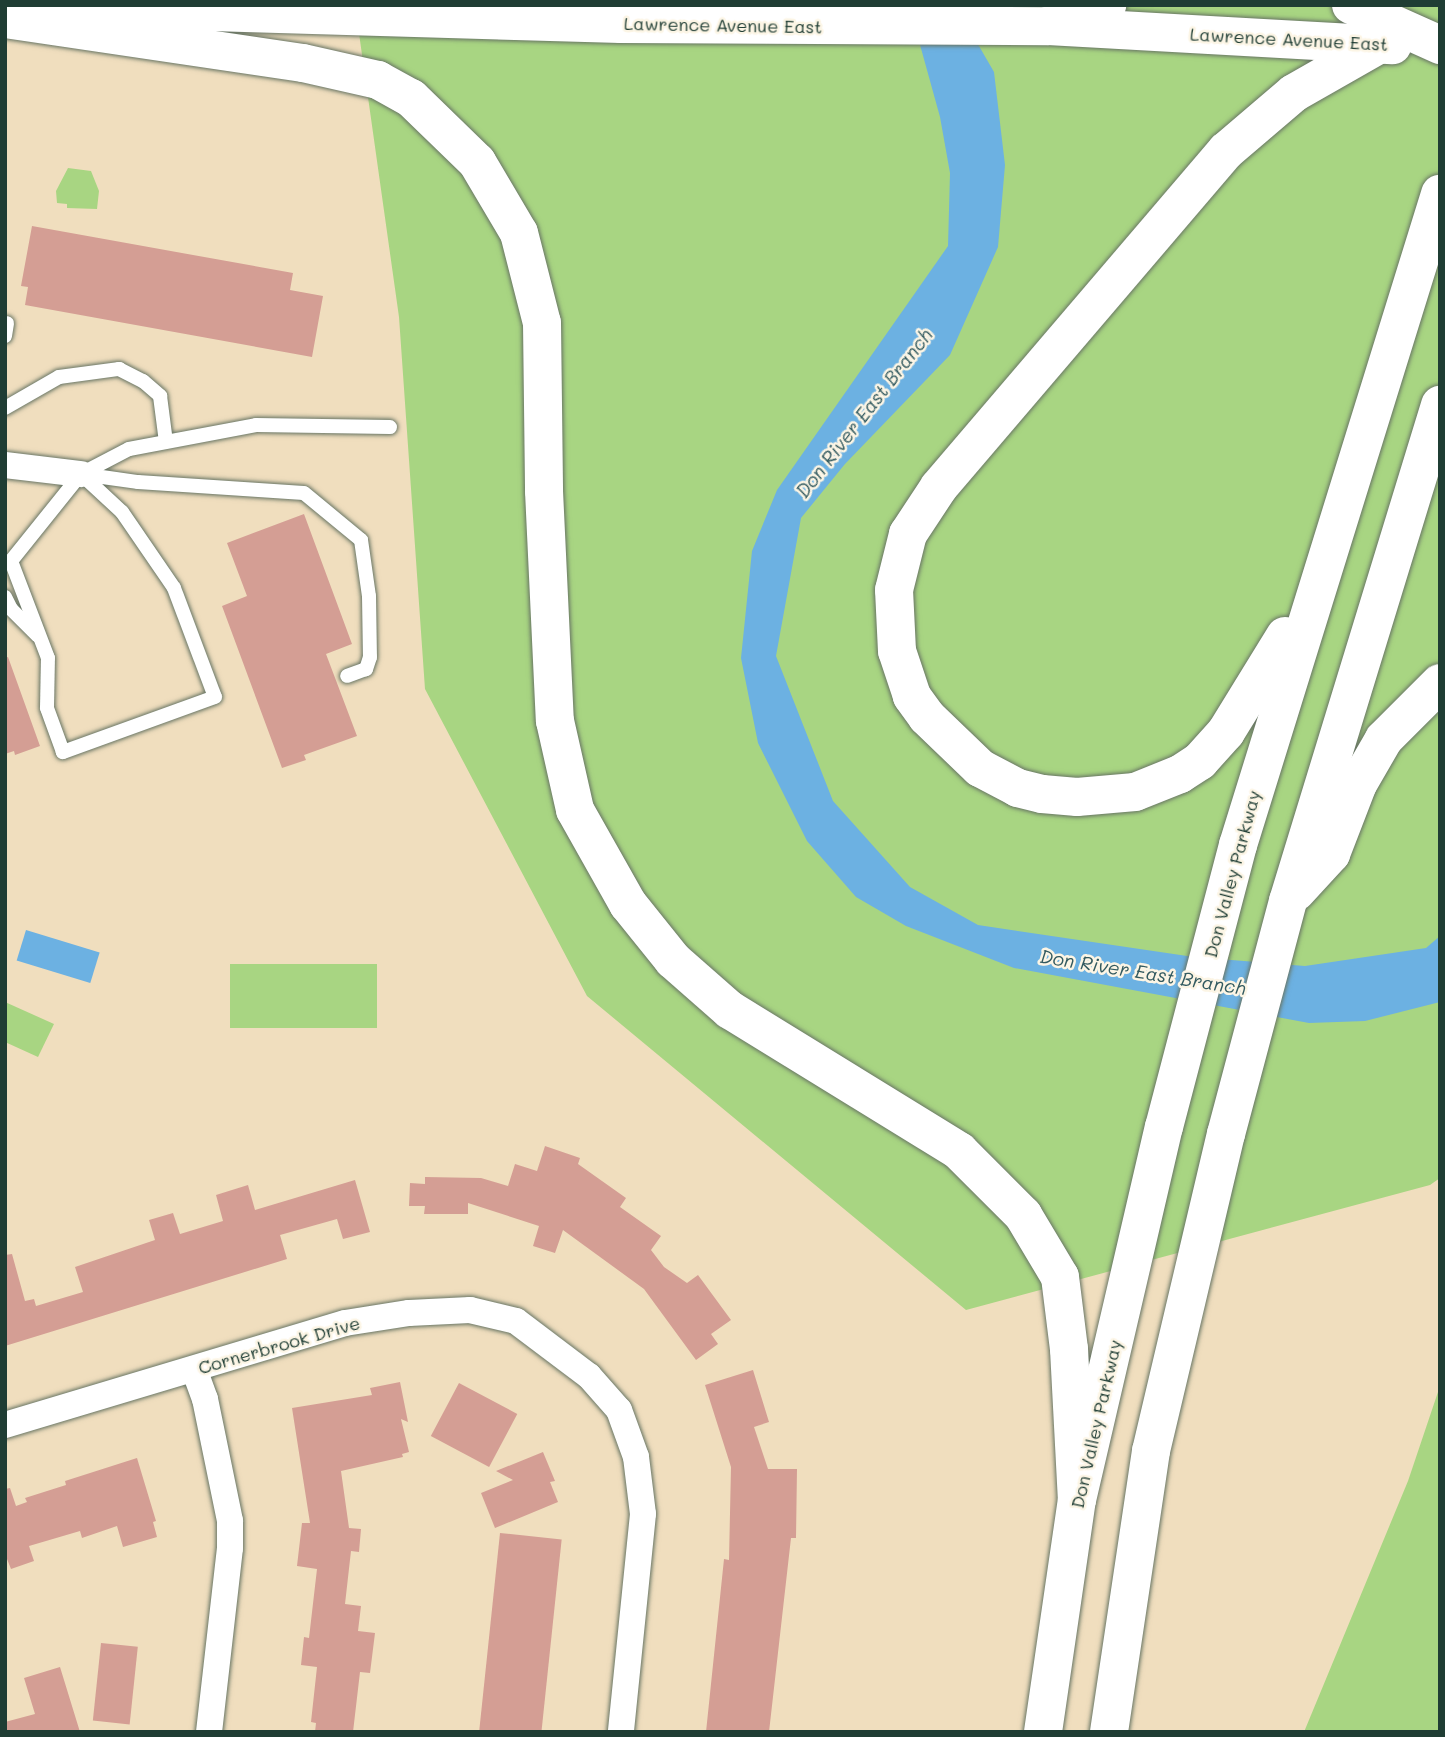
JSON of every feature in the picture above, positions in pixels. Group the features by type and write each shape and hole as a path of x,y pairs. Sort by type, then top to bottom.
{"main road":[{"path":"1048,26 1107,5"},
{"path":"1351,5 1440,45"},
{"name":"Lawrence Avenue East","path":"5,6 622,15 815,27 1048,26 1387,45 1440,45"},
{"path":"5,19 303,63 378,80 411,98 477,162 519,233 542,323 544,491 555,721 575,810 628,904 673,960 730,1010 959,1151 1023,1215 1060,1277 1069,1349 1077,1500"},
{"path":"1321,574 1252,694 1226,732 1200,761 1180,774 1135,792 1077,797 1042,794 1018,788 980,768 926,718 912,696 897,651 894,590 899,562 908,534 939,487 1226,151 1294,93 1387,45"},
{"name":"Don Valley Parkway","path":"1043,1732 1077,1500 1164,1127 1238,845 1440,194"},
{"path":"1109,1732 1151,1451 1226,1134 1288,901 1440,405"},
{"path":"1288,901 1331,854 1358,784 1384,738 1440,683"}],"street":[{"path":"5,465 80,474"},
{"name":"Cornerbrook Drive","path":"5,1425 345,1322 409,1313 470,1310 516,1321 589,1376 619,1410 636,1457 643,1514 621,1732"},
{"path":"194,1369 205,1399 230,1521 230,1548 209,1732"}],"lane":[{"path":"5,408 58,377 119,369 143,381 160,396 166,442"},
{"path":"80,474 122,512 174,587 215,697 63,752 47,708 48,658 8,565 80,474 129,449 256,425 390,427"},
{"path":"80,474 138,482 304,494 361,540 369,596 370,657 366,669 347,676"},
{"path":"5,597 10,609 41,639"}],"green space":[{"path":"355,5 1440,5 1440,1178 1430,1185 966,1310 587,996 425,689 399,317"},
{"path":"68,168 91,171 99,191 97,209 67,208 67,204 57,203 56,191"},
{"path":"230,964 377,964 377,1028 230,1028"},
{"path":"5,1002 54,1024 38,1057 5,1042"},
{"path":"1440,1386 1440,1732 1304,1732 1408,1481"}],"water":[{"name":"Don River East Branch","path":"909,5 965,5 968,27 994,72 1005,165 998,247 950,355 845,464 801,518 776,656 833,801 910,887 978,925 1194,957 1305,966 1426,948 1440,936 1440,1002 1365,1021 1309,1023 1014,968 906,926 856,897 807,841 758,743 741,658 752,551 777,490 948,246 950,173 940,117"},
{"path":"26,930 100,953 90,983 17,961"}],"building":[{"path":"32,226 293,273 290,290 323,296 312,357 25,305 28,287 21,286"},
{"path":"304,514 352,644 326,654 357,736 304,755 306,760 282,768 222,606 247,596 227,543"},
{"path":"8,657 40,746 15,755 14,751 5,754 5,658"},
{"path":"545,1146 580,1158 578,1164 626,1198 620,1207 661,1236 651,1250 664,1267 687,1283 698,1275 731,1320 711,1334 718,1344 696,1360 644,1289 563,1230 555,1253 533,1246 539,1226 468,1203 468,1214 424,1214 425,1206 409,1206 410,1183 425,1184 425,1177 481,1178 508,1186 515,1164 537,1171"},
{"path":"355,1180 370,1232 343,1239 337,1219 280,1235 287,1259 5,1346 5,1255 12,1254 25,1301 34,1299 36,1306 83,1292 75,1267 155,1240 149,1220 173,1213 180,1234 223,1221 216,1195 248,1185 255,1210"},
{"path":"753,1370 769,1422 754,1427 768,1469 797,1469 796,1538 791,1538 769,1732 706,1732 724,1559 729,1560 731,1467 705,1385"},
{"path":"400,1382 408,1422 401,1419 409,1452 402,1454 403,1457 341,1471 349,1528 361,1529 359,1552 351,1551 345,1604 361,1606 358,1631 375,1633 370,1673 360,1672 353,1732 315,1732 316,1723 311,1722 317,1667 301,1665 304,1637 309,1638 317,1569 297,1566 302,1523 310,1523 292,1408 372,1395 370,1388"},
{"path":"459,1383 517,1414 489,1467 431,1436"},
{"path":"543,1452 555,1481 550,1482 558,1502 495,1528 481,1493 513,1480 496,1471"},
{"path":"137,1458 156,1521 153,1522 157,1537 123,1547 117,1526 82,1538 80,1531 29,1546 34,1561 11,1569 5,1554 5,1489 10,1488 16,1506 27,1502 25,1498 66,1485 65,1481"},
{"path":"500,1533 562,1539 541,1732 479,1732"},
{"path":"101,1643 138,1647 130,1724 93,1721"},
{"path":"60,1667 80,1732 5,1732 5,1722 35,1714 24,1678"}]}
